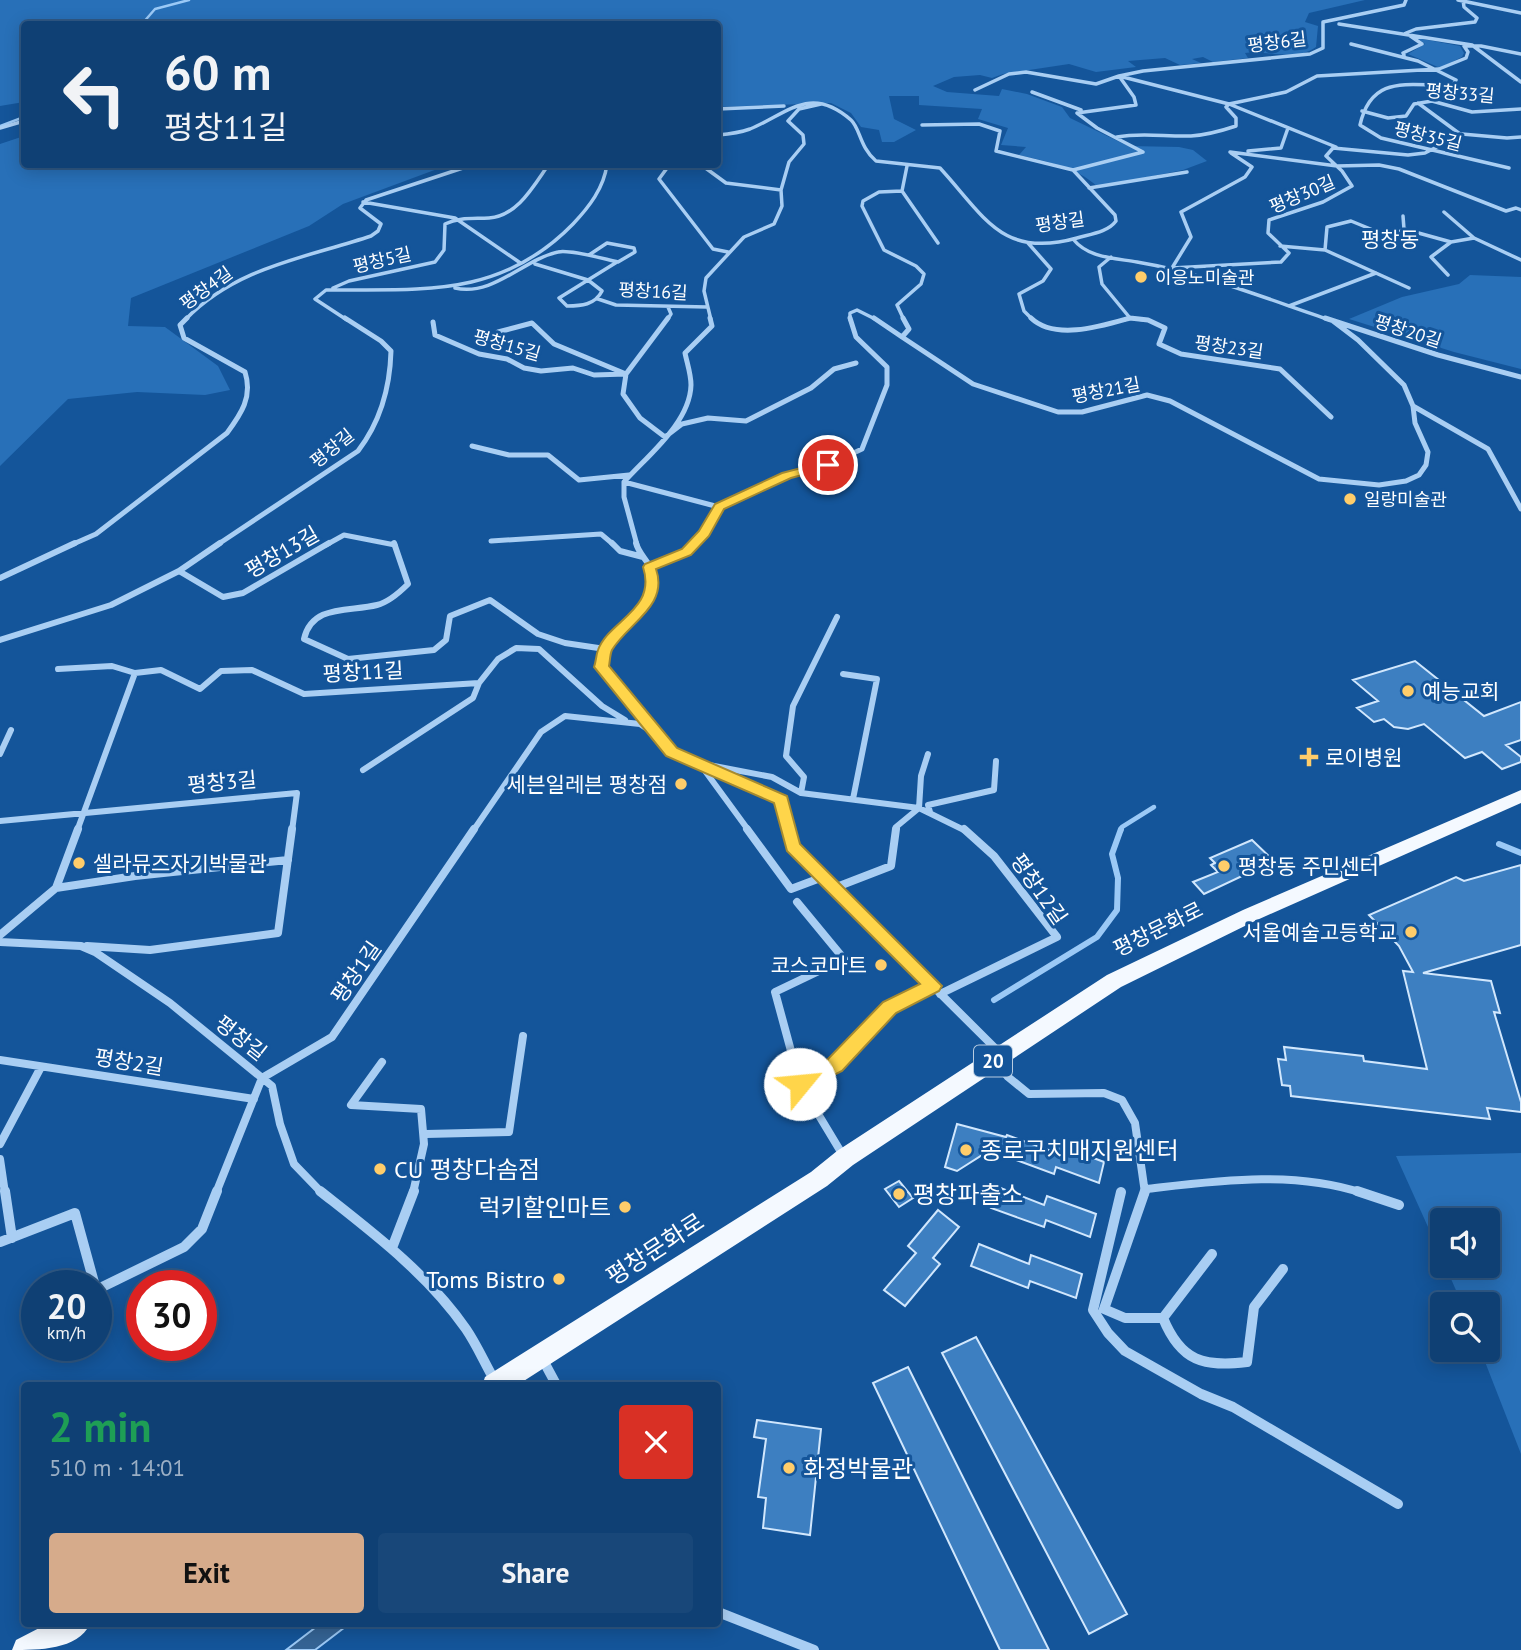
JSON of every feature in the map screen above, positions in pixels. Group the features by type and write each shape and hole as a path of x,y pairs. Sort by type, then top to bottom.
{"main road":[{"name":"평창문화로","path":"500,1382 819,1179 845,1158 1114,981 1250,915 1521,796"},
{"path":"26,1650 70,1627"}],"street":[{"name":"평창6길","path":"975,90 1009,74 1026,72 1096,84 1143,71 1310,54 1323,48 1323,22 1404,5 1407,4 1406,0"},
{"path":"1461,0 1521,13"},
{"path":"1406,33 1416,29 1475,22 1477,18 1464,7 1461,0"},
{"path":"1339,24 1406,33 1520,55"},
{"path":"1404,55 1411,48 1422,44 1406,33"},
{"path":"1350,44 1404,55 1439,69 1456,80 1453,85 1437,87 1390,85 1372,93 1362,111"},
{"path":"1228,104 1286,92 1317,76 1439,69 1466,58 1468,52 1464,46 1472,45 1521,82"},
{"path":"1119,76 1228,104 1337,148"},
{"path":"1032,92 1081,110 1119,109 1136,105 1134,97 1119,76"},
{"name":"평창33길","path":"1362,111 1399,118 1406,116 1418,103 1432,101 1472,112 1521,109"},
{"path":"1418,103 1460,134 1511,139 1521,137"},
{"path":"721,109 821,104"},
{"path":"665,438 687,402 691,386 685,353 712,326 704,291 706,278 744,237 774,224 782,206 781,190 789,162 804,144 803,135 788,121 799,109 821,104"},
{"name":"평창길","path":"821,104 853,121 871,160 887,166 940,168 999,233 1028,243 1073,239 1111,228 1116,221 1115,215 1073,170"},
{"path":"1116,137 1134,133 1208,135 1236,126 1236,118 1226,107 1228,104"},
{"path":"721,135 744,133 785,106"},
{"path":"922,125 979,124 1000,131 996,151 1073,170 1143,152 1078,116 1077,113 1081,110"},
{"name":"평창35길","path":"1362,111 1360,125 1381,138 1509,169"},
{"path":"0,128 21,122"},
{"path":"1230,152 1281,148 1288,128"},
{"name":"평창30길","path":"1172,268 1281,262 1289,253 1268,233 1269,220 1297,208 1339,196 1352,186 1326,156 1333,148 1353,147 1417,155 1433,151 1443,141 1460,134"},
{"path":"1172,268 1191,237 1181,212 1245,177 1252,167 1230,152"},
{"name":"평창30길","path":"1230,152 1337,166 1379,165 1399,169 1506,211 1516,208 1521,210"},
{"path":"907,166 902,191 938,243"},
{"path":"362,202 463,168"},
{"path":"362,202 455,218 491,217 509,213 547,168"},
{"path":"326,290 451,287 482,280 519,262 565,233 597,193 607,168"},
{"path":"667,168 659,179 713,249 728,252"},
{"path":"705,168 726,183 781,190"},
{"name":"평창길","path":"1089,188 1187,172"},
{"path":"649,567 687,552 705,533 719,507 786,475 828,465 862,449 887,385 887,367 852,335 850,313 857,310 867,313 902,337 909,329 897,304 921,284 924,274 916,266 884,250 862,206 863,201 880,192 902,191"},
{"name":"평창4길","path":"0,578 96,534 227,433 241,414 250,394 248,379 236,366 184,338 180,325 192,311 244,277 269,265 355,242 378,231 381,224 360,208 362,202"},
{"path":"1444,212 1474,238 1521,260"},
{"path":"1403,216 1404,229"},
{"path":"455,218 519,262"},
{"name":"평창5길","path":"326,290 349,281 435,262 444,250 445,224 455,218"},
{"path":"1325,250 1327,228 1351,221 1390,237 1404,229 1451,242 1474,238"},
{"name":"평창20길","path":"1073,239 1081,250 1172,268 1438,355 1521,377"},
{"path":"1448,275 1431,257 1451,242"},
{"path":"535,264 587,279 602,291 598,299 582,306 567,306 559,298 587,279 635,252 634,248 607,243 589,255"},
{"path":"1028,243 1051,269 1043,281 1019,294 1020,304 1034,323 1066,331 1106,325 1130,317 1102,284 1099,267 1111,257"},
{"path":"1279,246 1325,250 1409,288"},
{"path":"451,287 468,292 559,251 618,262"},
{"path":"1289,306 1377,273"},
{"name":"평창길","path":"0,640 111,605 179,571 358,452 380,419 391,368 391,351 381,341 317,302 315,299 326,290"},
{"name":"평창16길","path":"598,299 616,305 707,307"},
{"path":"665,438 640,418 623,394 626,374 636,354 671,314 668,307"},
{"name":"평창23길","path":"1130,317 1148,320 1165,328 1159,344 1181,355 1280,369 1331,417"},
{"name":"평창21길","path":"902,337 973,384 1038,407 1058,412 1082,412 1147,395 1170,401 1319,479 1379,485 1406,481 1419,475 1426,465 1428,452 1415,423 1404,385 1358,340 1333,321"},
{"name":"평창15길","path":"433,322 435,335 479,354 507,359 524,368 541,371 573,368 594,375 626,374"},
{"name":"평창15길","path":"498,332 532,323 554,344 626,374"},
{"path":"856,363 834,369 811,388 746,421 708,418 682,424 629,475 624,482 624,497 638,551 653,577 647,603 605,649 601,667 672,752 781,800 792,846 933,986 998,1057 1008,1077 1028,1094 1104,1093 1122,1100 1135,1123 1146,1189 1104,1309 1116,1317 1136,1320 1163,1318 1212,1254"},
{"path":"1412,406 1488,449 1521,509"},
{"path":"472,446 500,455 548,455 579,480 629,475"},
{"path":"624,482 719,507"},
{"path":"491,541 601,534 620,551 643,557"},
{"name":"평창13길","path":"179,571 223,597 243,593 344,535 394,542 408,584 395,597 376,605 329,611 316,617 304,630 304,639 348,659 434,650 446,640 450,616 490,600 538,634 565,643 605,649"},
{"path":"801,793 804,777 786,756 793,706 837,617"},
{"path":"363,770 473,698 479,683 498,659 516,649 538,649 602,706 628,722 642,716"},
{"name":"평창11길","path":"58,669 111,666 135,673 161,670 200,689 221,671 252,670 303,694 479,683"},
{"path":"0,935 56,888 135,673"},
{"path":"843,674 877,679 853,799"},
{"name":"평창1길","path":"262,1078 332,1037 541,732 565,716 640,724 661,739"},
{"path":"0,754 11,730"},
{"path":"834,888 891,866 896,827 919,808 921,776 928,754"},
{"path":"930,813 928,805 994,790 996,761"},
{"path":"700,764 792,889 823,877"},
{"name":"평창12길","path":"700,764 729,766 772,777 801,793 919,808 961,826 994,856 1057,937 940,994"},
{"name":"평창3길","path":"0,821 297,793 278,933 150,950 81,946"},
{"path":"56,888 135,876 288,860"},
{"path":"797,902 844,959 775,992 800,1084 845,1158"},
{"name":"평창길","path":"0,942 81,946 95,952 170,1003 272,1086 279,1124 294,1164 315,1187 392,1248 433,1289 466,1329 493,1382"},
{"path":"800,1084 835,1065 889,1007 933,986"},
{"path":"426,1134 509,1132 523,1036"},
{"name":"평창2길","path":"0,1060 254,1099"},
{"path":"382,1062 351,1105 421,1109 426,1134 417,1185 392,1248"},
{"path":"0,1144 41,1067"},
{"path":"112,1281 184,1247 202,1229 262,1078"},
{"path":"0,1159 12,1238"},
{"path":"1146,1189 1199,1182 1273,1180 1345,1188 1399,1205"},
{"path":"1121,1192 1093,1310 1108,1334 1125,1351 1201,1394 1233,1407 1398,1504"},
{"path":"0,1242 75,1213 91,1270"},
{"path":"1163,1318 1166,1328 1188,1353 1211,1366 1247,1362 1254,1307 1283,1269"},
{"path":"541,1357 554,1382"},
{"path":"721,1613 814,1650"}],"shaded area":[{"path":"0,0 1365,0 1309,13 1305,22 1318,26 1316,47 1300,54 1254,52 1245,53 1248,58 1213,62 1203,57 1192,59 1201,63 1180,65 1165,58 1128,61 1136,67 1096,72 1069,64 992,78 980,75 954,77 933,86 947,92 999,96 1002,89 1027,94 1062,107 1070,118 1128,146 1179,147 1193,150 1207,161 1183,170 1098,187 1071,169 1019,155 1026,147 1001,145 1008,128 978,119 982,109 919,105 919,96 889,96 894,119 916,130 894,142 882,142 879,130 861,127 851,113 831,103 721,107 721,21 21,21 21,102 0,106"},
{"path":"1417,38 1460,46 1464,53 1462,57 1440,68 1408,54 1425,44"},
{"path":"21,137 21,168 440,168 343,204 309,226 131,298 128,326 165,327 218,366 230,390 205,395 137,392 68,399 0,466 0,144"},
{"path":"1470,275 1521,277 1521,369 1454,352 1349,319 1402,297 1459,284"},
{"path":"1521,1153 1521,1454 1485,1362 1500,1362 1500,1292 1457,1292 1451,1278 1500,1278 1500,1208 1430,1208 1430,1231 1396,1156"},
{"path":"316,1627 345,1627 315,1650 286,1650"}],"building":[{"path":"1415,661 1484,716 1521,702 1521,740 1506,745 1521,757 1521,762 1502,769 1482,752 1465,758 1424,724 1408,729 1394,727 1384,719 1374,722 1357,708 1378,701 1353,680"},
{"name":"평창동 주민센터","path":"1252,840 1274,861 1204,894 1193,882 1218,872 1211,865 1215,863 1210,858"},
{"name":"서울예술고등학교","path":"1521,865 1521,945 1423,973 1491,981 1500,1013 1494,1012 1521,1102 1521,1112 1487,1108 1490,1119 1291,1096 1290,1086 1282,1085 1278,1059 1286,1060 1284,1047 1363,1056 1364,1061 1427,1069 1403,971 1413,972 1399,946 1369,915 1456,877 1464,881"},
{"path":"957,1124 1006,1137 1007,1135 1054,1152 1056,1144 1104,1162 1099,1183 1056,1167 1054,1174 984,1148 982,1155 957,1171 945,1167"},
{"name":"평창파출소","path":"899,1181 913,1198 899,1207 885,1189"},
{"path":"998,1187 1044,1205 1047,1196 1096,1214 1090,1237 1046,1220 1044,1227 991,1208"},
{"path":"938,1210 959,1227 933,1258 940,1264 905,1306 884,1290 916,1253 908,1246"},
{"path":"979,1244 1029,1264 1031,1255 1082,1274 1076,1298 1030,1281 1028,1288 971,1266"},
{"path":"976,1337 1127,1614 1089,1634 942,1353"},
{"path":"908,1367 1049,1650 1000,1650 873,1383"},
{"name":"화정박물관","path":"757,1420 821,1429 810,1535 763,1528 766,1498 758,1497 766,1439 754,1437"}],"waterway":[{"path":"145,21 155,9 189,0"},
{"path":"0,126 21,118"},
{"path":"1121,831 1122,827 1154,807"},
{"path":"994,1000 1097,937 1117,910 1118,878 1112,854 1121,829"},
{"path":"1499,844 1521,853"}],"place":[{"name":"이응노미술관","path":"1141,277"},
{"name":"일랑미술관","path":"1350,499"},
{"name":"예능교회","path":"1408,691"},
{"name":"로이병원","path":"1309,757"},
{"name":"세븐일레븐 평창점","path":"681,784"},
{"name":"셀라뮤즈자기박물관","path":"79,863"},
{"name":"평창동 주민센터","path":"1224,866"},
{"name":"서울예술고등학교","path":"1411,932"},
{"name":"코스코마트","path":"881,965"},
{"name":"종로구치매지원센터","path":"966,1150"},
{"name":"CU 평창다솜점","path":"380,1169"},
{"name":"평창파출소","path":"899,1194"},
{"name":"럭키할인마트","path":"625,1207"},
{"name":"Toms Bistro","path":"559,1279"},
{"name":"화정박물관","path":"789,1468"}],"district":[{"name":"평창동","path":"1390,239"}],"route":[{"path":"800,1084 835,1065 889,1007 933,986 792,846 781,800 672,752 601,667 605,649 647,603 653,577 649,567 687,552 705,533 719,507 786,475 828,465"}]}
